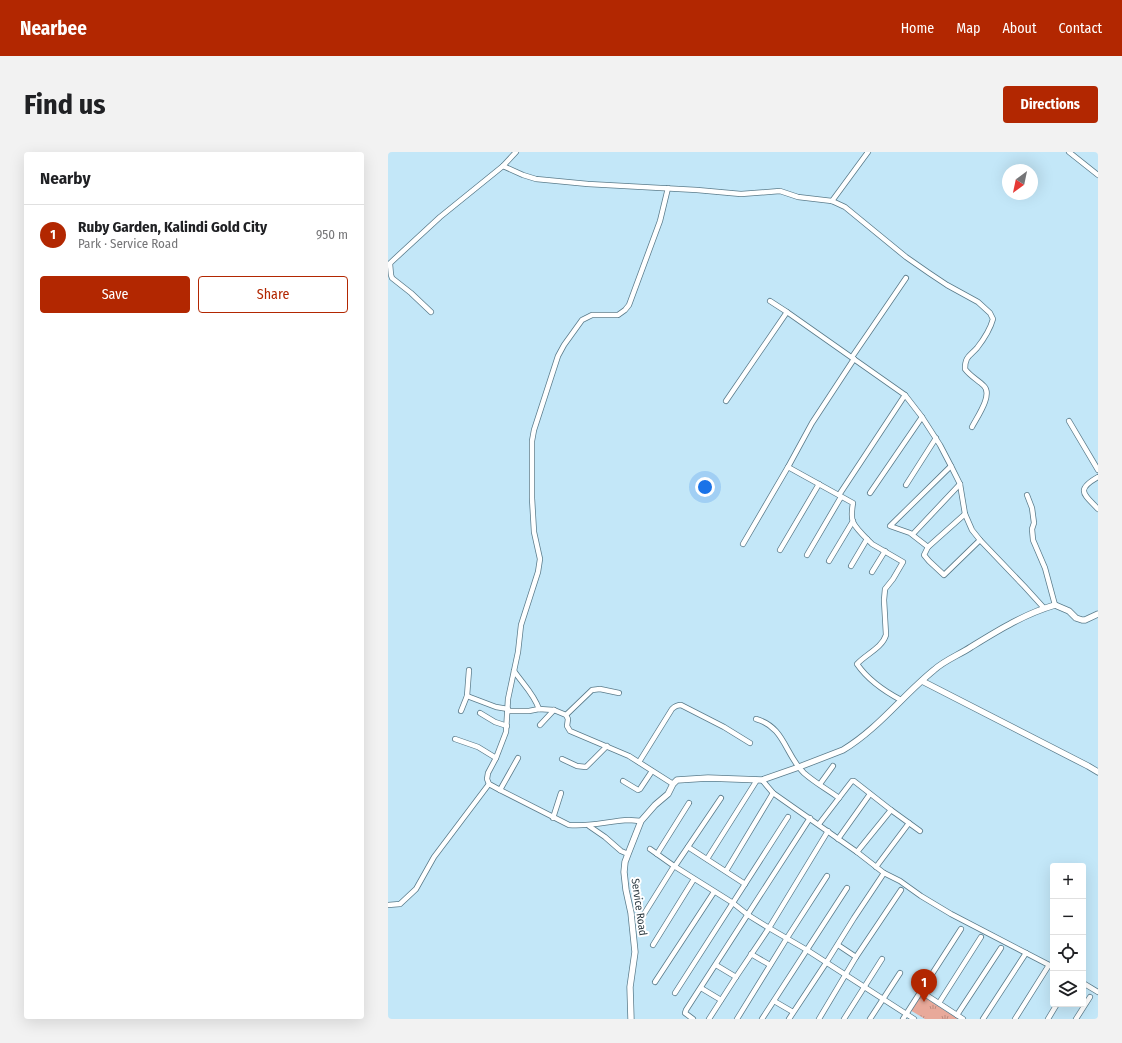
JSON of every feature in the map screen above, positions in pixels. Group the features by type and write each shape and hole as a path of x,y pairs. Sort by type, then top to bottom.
{"street":[{"path":"431,312 392,278 389,265 440,217 503,166 516,152"},
{"path":"832,201 868,152"},
{"path":"1068,152 1098,175"},
{"path":"503,166 536,179 740,194 780,191 798,197 832,201 845,207 906,257 947,285 978,302 993,319 989,331 965,362 965,369 968,374 987,390 986,399 972,427"},
{"path":"641,821 629,820 578,826 569,825 489,784 487,779 488,773 496,758 506,732 508,699 522,625 538,572 540,559 534,532 532,498 532,441 534,430 558,356 582,320 592,315 618,315 629,306 660,221 668,188"},
{"path":"743,544 815,418 906,278"},
{"path":"770,302 787,312 905,395 940,444 960,484 965,514 972,530 1044,608"},
{"path":"726,401 787,312"},
{"path":"807,555 840,496 905,395"},
{"path":"870,493 922,417"},
{"path":"1069,421 1098,470"},
{"path":"906,485 936,438"},
{"path":"928,547 913,534 890,526 951,466"},
{"path":"788,467 853,503 853,521 867,539 872,544 903,562 885,589 884,600 886,636 884,641 861,659 857,664 874,683 901,700"},
{"path":"1098,477 1087,483 1084,490 1085,495 1098,509"},
{"path":"780,550 819,484"},
{"path":"913,534 960,484"},
{"path":"1027,494 1032,508 1034,523 1032,529 1033,540 1045,568 1055,605"},
{"path":"965,514 928,547 924,556 944,575 980,540"},
{"path":"829,561 853,521"},
{"path":"851,566 867,539"},
{"path":"872,572 884,551"},
{"path":"467,696 508,710 554,710 566,715 568,719 567,726 570,731 628,756 673,784 677,780 681,779 701,778 760,780 843,750 876,726 901,700 935,669 1015,621 1044,608 1055,605 1069,611 1076,618 1082,620 1098,614"},
{"path":"461,711 467,696 469,670"},
{"path":"514,671 532,695 539,709"},
{"path":"922,680 1098,772"},
{"path":"566,715 592,690 600,689 619,693"},
{"path":"639,762 672,709 678,705 681,705 750,743"},
{"path":"540,725 554,710"},
{"path":"480,713 495,722 507,726"},
{"path":"756,719 769,724 776,731 804,773 839,798"},
{"path":"455,739 478,747 496,758"},
{"path":"562,760 577,766 586,767 607,746"},
{"path":"500,790 518,758"},
{"path":"820,784 833,766"},
{"path":"623,781 638,790 652,771"},
{"path":"760,780 773,793 819,824 884,873 900,881 951,914 1050,965"},
{"path":"707,859 760,780"},
{"path":"819,824 852,781 854,781 890,810 920,831"},
{"path":"388,905 400,904 416,889 434,857 489,784"},
{"name":"Service Road","path":"631,1019 630,987 635,952 632,913 626,890 625,862 641,821 655,805 668,794 673,784"},
{"path":"553,818 561,793"},
{"path":"726,871 773,793"},
{"path":"838,838 870,794"},
{"path":"644,914 674,866 721,798"},
{"path":"657,854 689,803"},
{"path":"857,852 890,810"},
{"path":"675,993 788,817"},
{"path":"690,1018 685,1013 686,1010 810,818"},
{"path":"876,867 909,823"},
{"path":"589,825 606,837 619,849 628,854"},
{"path":"709,1019 769,928 828,831"},
{"path":"688,847 746,884"},
{"path":"650,848 674,866 733,903 748,915 807,950 914,1019"},
{"path":"789,1019 884,873"},
{"path":"737,1019 826,876"},
{"path":"653,945 694,879"},
{"path":"762,1019 847,888"},
{"path":"819,1019 844,975 900,890"},
{"path":"655,982 714,892"},
{"path":"903,1019 960,928"},
{"path":"939,1003 981,937"},
{"path":"838,945 856,957"},
{"path":"957,1015 1001,948"},
{"path":"983,1019 1026,952"},
{"path":"751,954 770,965"},
{"path":"844,1019 882,959"},
{"path":"716,965 736,977"},
{"path":"1015,1019 1050,967"},
{"path":"870,1019 900,973"},
{"path":"1086,985 1098,992"},
{"path":"701,988 721,1000"},
{"path":"920,991 963,1019"},
{"path":"1076,1019 1090,997"},
{"path":"774,1000 793,1012"},
{"path":"1048,1019 1055,1007"}],"green space":[{"path":"920,994 958,1019 925,1019 910,1010"}],"place":[{"name":"Ruby Garden, Kalindi Gold City","path":"924,1002"}]}
